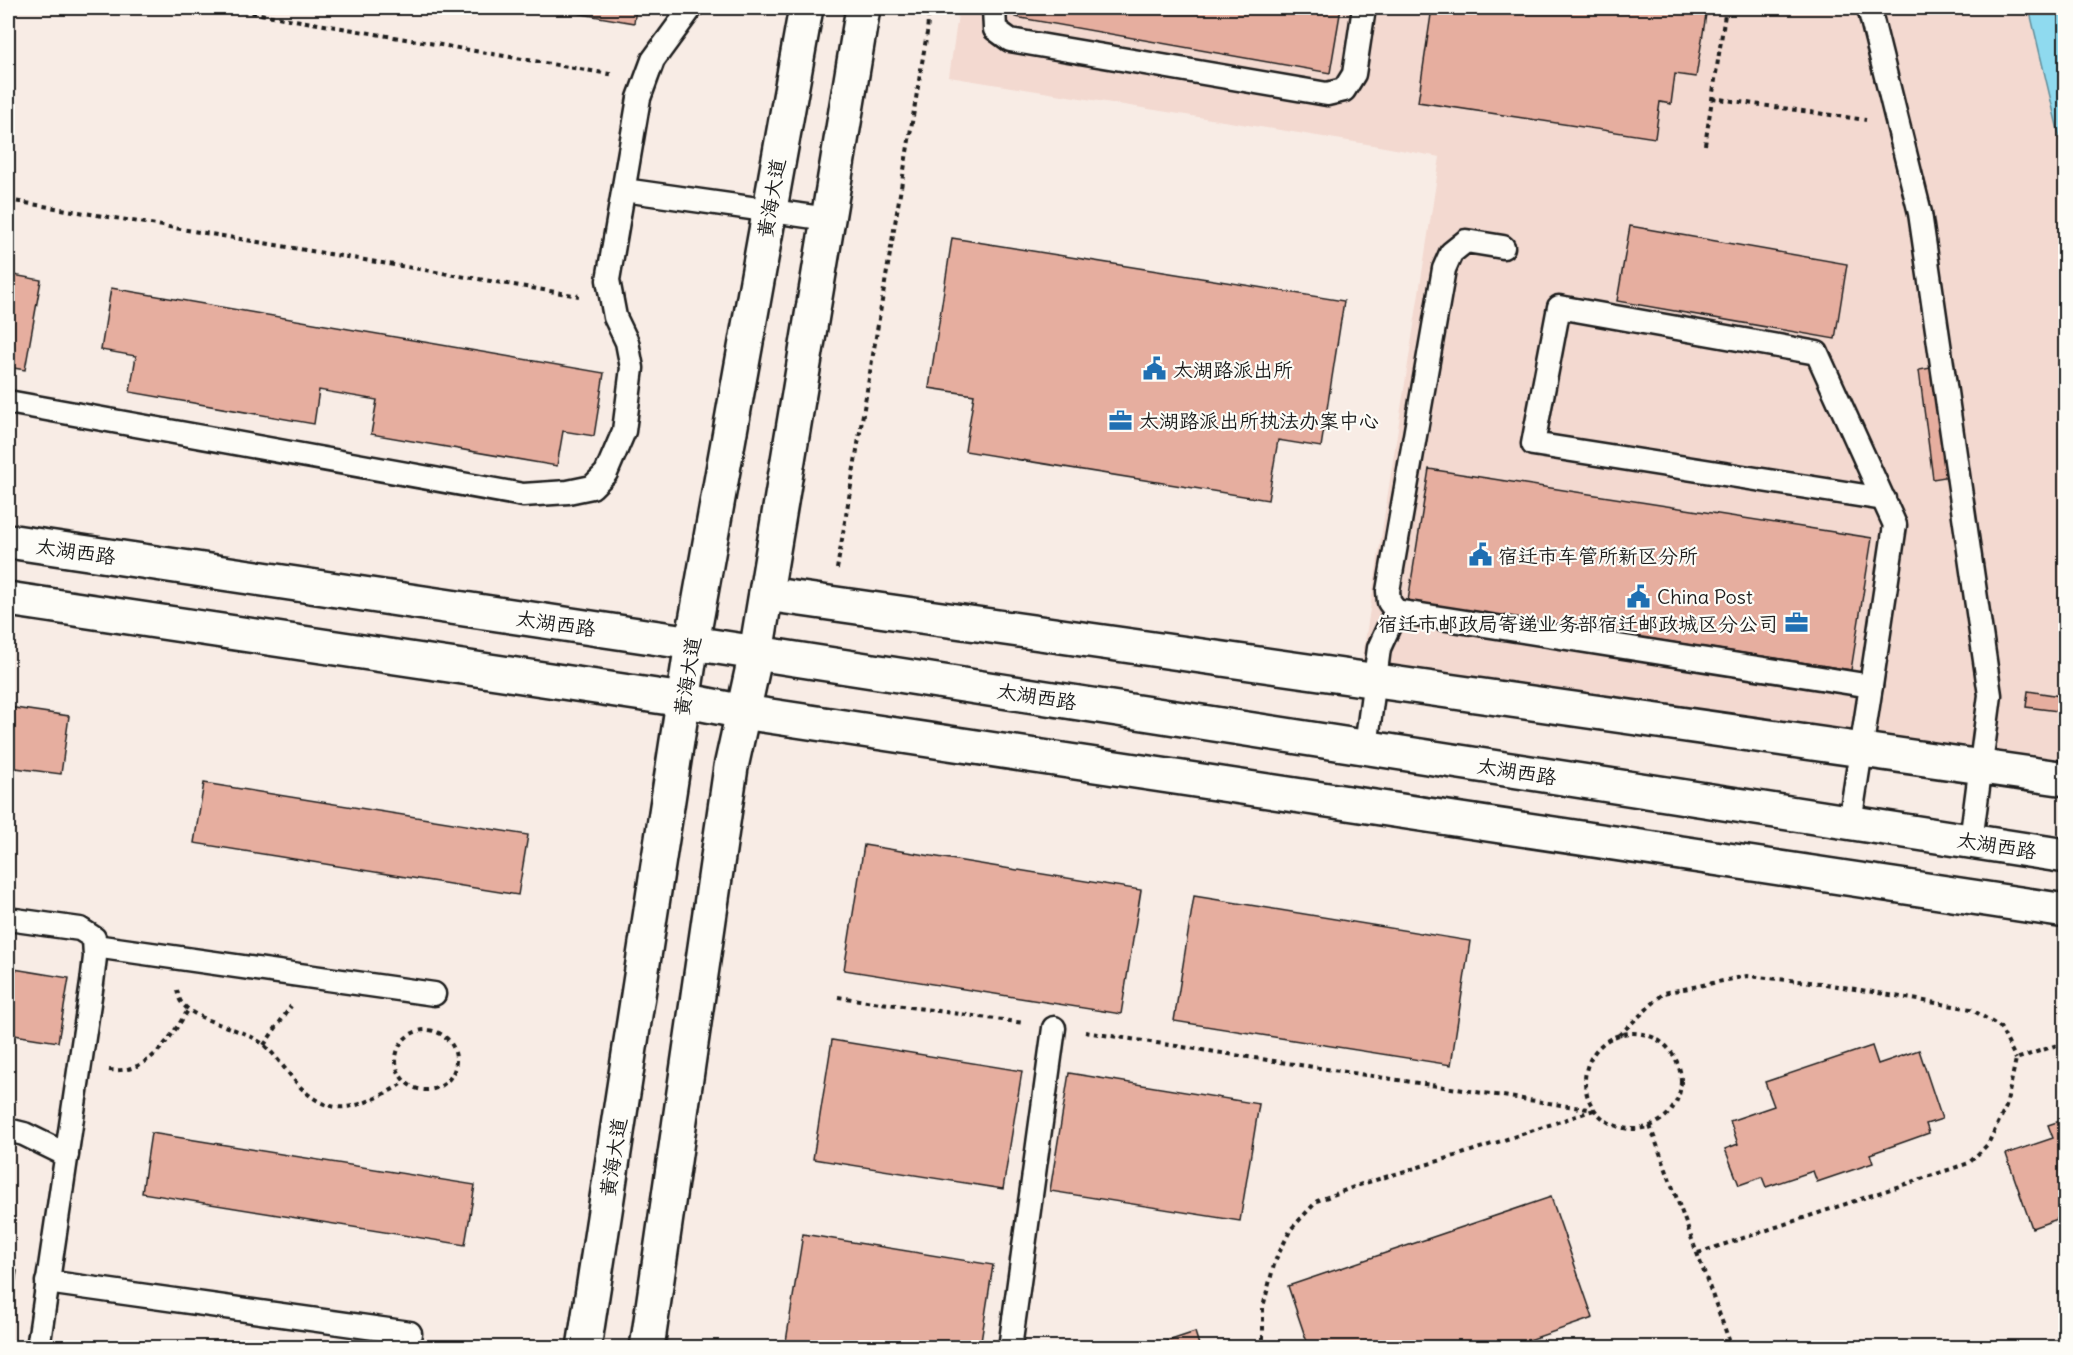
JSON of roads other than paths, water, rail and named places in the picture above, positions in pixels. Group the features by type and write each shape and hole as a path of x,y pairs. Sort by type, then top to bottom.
{"street":[{"name":"黄海大道","path":"584,1347 692,643 806,8"},
{"path":"647,1347 731,767 756,653 863,8"},
{"name":"太湖西路","path":"8,541 692,643 2066,856"},
{"path":"766,594 2066,779"},
{"path":"8,599 2066,911"}],"lane":[{"path":"8,402 523,495 568,492 592,487 606,473 624,431 632,368 627,342 615,318 608,280 639,98 653,60 691,8"},
{"path":"994,8 995,29 1010,40 1327,94 1344,90 1354,74 1364,8"},
{"path":"1869,8 1920,213 1989,688 1990,709 1971,841"},
{"path":"624,190 828,219"},
{"path":"1503,247 1466,241 1451,253 1444,269 1388,591 1389,602 1396,611 1871,686"},
{"path":"1850,822 1896,525 1817,353 1559,307 1533,444 1884,499"},
{"path":"1366,747 1379,648 1396,611"},
{"path":"8,919 80,929 94,938 96,957 38,1347"},
{"path":"95,946 434,994"},
{"path":"1011,1347 1054,1028"},
{"path":"8,1130 24,1134 67,1155"},
{"path":"47,1282 410,1333 408,1347"}],"water":[{"path":"2029,8 2065,8 2065,160"}],"place":[{"name":"太湖路派出所","path":"1155,369"},
{"name":"太湖路派出所执法办案中心","path":"1121,420"},
{"name":"宿迁市车管所新区分所","path":"1480,555"},
{"name":"China Post","path":"1639,596"},
{"name":"宿迁市邮政局寄递业务部宿迁邮政城区分公司","path":"1796,623"}]}
